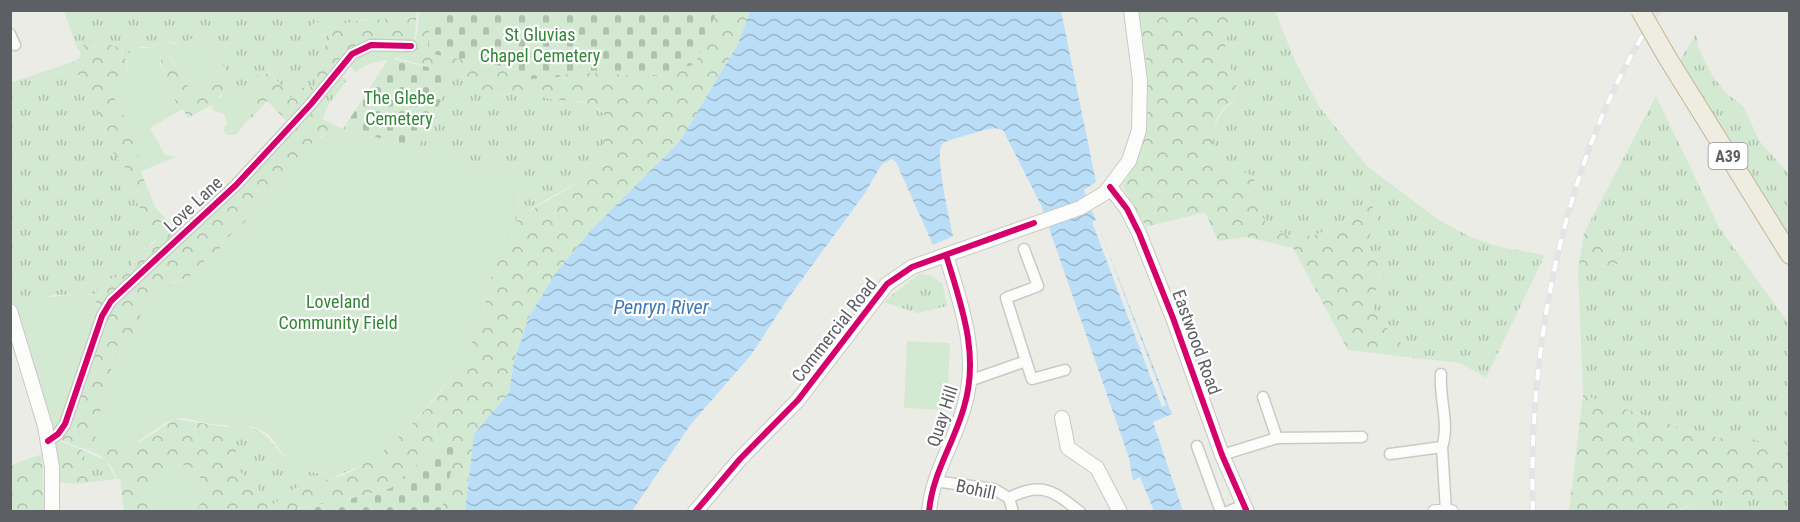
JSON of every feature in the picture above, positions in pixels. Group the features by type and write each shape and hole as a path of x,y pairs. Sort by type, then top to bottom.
{"highway":[{"name":"A39","path":"1640,10 1790,255"}],"street":[{"name":"Commercial Road","path":"695,512 740,459 798,400 887,284 912,267 1080,208 1100,198 1110,187 1129,161 1140,120 1140,81 1131,10"},
{"path":"10,34 15,45"},
{"name":"Love Lane","path":"48,441 58,434 64,424 102,316 111,301 236,185 352,54 371,45 411,46"},
{"name":"Eastwood Road","path":"1110,187 1127,209 1139,233 1173,318 1222,455 1246,508"},
{"path":"1024,249 1038,286 1006,298 1032,379 1065,370"},
{"name":"Quay Hill","path":"929,512 934,481 964,407 969,381 968,328 946,255"},
{"path":"10,311 34,384 48,441 52,512"},
{"path":"969,381 1026,361"},
{"path":"1441,374 1440,392 1447,432 1442,447 1446,511"},
{"path":"1263,397 1278,438"},
{"path":"1062,418 1068,448 1096,468 1120,512"},
{"path":"1222,455 1278,438 1362,437"},
{"path":"1197,446 1221,512"},
{"path":"1390,454 1442,447"},
{"name":"Bohill","path":"934,481 994,489 1010,498 1026,490 1041,489 1063,498 1080,512"},
{"path":"1010,498 1013,512"},
{"path":"1227,512 1246,508"},
{"path":"1435,512 1451,512"}],"green space":[{"name":"St Gluvias Chapel Cemetery","path":"432,10 717,11 695,64 656,76 573,72 558,77 529,79 517,69 427,53"},
{"path":"64,11 417,11 416,17 381,21 365,19 332,28 317,22 311,25 321,37 327,34 330,39 323,46 323,66 316,73 316,86 301,88 279,109 283,88 272,73 256,76 254,82 257,85 251,116 205,32 200,32 182,46 167,40 150,48 141,46 127,60 122,58 123,51 113,44 96,44 92,48 84,46 78,51"},
{"path":"419,11 432,11 427,53 557,77 573,72 656,76 695,64 717,11 750,11 738,44 680,141 592,229 555,274 529,317 514,361 509,393 474,434 465,511 409,511 391,488 342,501 297,508 293,512 196,511 207,492 196,470 186,465 152,479 152,497 146,511 124,511 120,479 117,479 106,460 85,449 123,448 143,440 175,419 232,428 236,433 236,469 253,482 267,502 274,504 296,488 339,477 370,460 420,416 461,362 482,315 503,241 514,224 580,179 596,160 605,134 607,118 598,108 581,101 555,100 529,94 494,95 479,91 462,76 398,58 410,50 416,39"},
{"path":"1139,11 1231,11 1225,50 1239,94 1225,107 1216,122 1213,138 1220,163 1225,170 1245,172 1252,176 1262,216 1271,227 1284,234 1308,236 1319,234 1340,224 1367,201 1373,207 1377,219 1365,247 1385,273 1370,302 1383,324 1415,358 1348,350 1293,248 1247,237 1218,241 1205,212 1146,227 1122,185 1134,166 1142,145 1146,123 1147,78"},
{"path":"1231,11 1275,11 1296,63 1320,108 1367,166 1439,220 1470,237 1500,247 1545,255 1486,378 1460,363 1415,358 1383,324 1369,302 1385,273 1365,247 1377,219 1368,201 1332,228 1312,235 1286,234 1272,228 1262,216 1252,176 1228,171 1218,161 1212,142 1213,132 1222,113 1236,100 1238,90 1225,50"},
{"path":"417,12 414,43 363,46 291,125 267,101 250,120 257,85 254,81 256,76 272,73 277,82 287,90 280,108 301,88 316,86 316,73 323,64 322,49 330,39 327,34 316,37 311,25 319,22 332,28 354,21 413,18 416,17"},
{"path":"202,31 205,32 251,116 236,135 227,135 223,129 227,123 224,114 214,111 211,105 213,100 221,97 227,86 217,83 209,75 197,82 196,90 192,93 169,55 160,53 160,63 179,111 150,128 165,155 176,157 144,170 138,159 137,138 115,100 118,82 127,71 128,55 134,48 150,48 167,40 182,45"},
{"path":"1696,34 1698,47 1712,75 1726,93 1743,106 1760,142 1789,174 1789,248 1676,67"},
{"path":"102,42 121,48 123,58 127,60 126,70 115,100 137,138 139,156 144,170 141,172 155,207 181,235 111,300 99,322 99,309 93,295 107,280 130,273 133,258 155,242 157,237 130,191 125,168 110,149 92,93 73,68 72,62 81,57 79,48 84,45 92,48"},
{"path":"363,48 410,51 397,58 369,64 355,73 347,60"},
{"path":"160,52 168,55 190,89 196,90 197,82 209,75 217,83 225,83 227,88 211,105 188,118 183,109 179,111 165,75"},
{"name":"The Glebe Cemetery","path":"389,58 454,73 418,148 343,129"},
{"path":"72,62 73,68 92,93 110,149 125,168 130,191 157,234 157,239 133,258 130,273 107,280 95,294 54,295 11,307 10,83"},
{"path":"337,73 347,80 327,107 322,120 319,114 319,101"},
{"path":"454,73 494,95 529,94 583,102 596,107 607,118 603,144 595,162 584,175 526,213 511,228 519,205 519,198 508,170 418,148"},
{"path":"1656,96 1719,227 1789,324 1789,446 1705,436 1583,395 1578,270 1619,264 1624,251 1584,233"},
{"path":"318,97 320,118 343,129 334,134 321,136 293,162 270,194 255,205 245,222 223,242 218,253 202,263 188,278 173,282 162,295 144,306 134,334 113,349 110,390 99,415 95,448 83,449 55,437 102,316"},
{"name":"Loveland Community Field","path":"343,129 508,170 516,183 519,195 518,208 492,275 478,328 463,358 438,394 388,447 358,467 344,471 322,473 300,469 285,458 266,433 253,427 220,425 185,418 169,421 125,448 85,449 95,448 97,418 110,390 113,349 134,334 144,306 162,295 170,284 188,278 202,263 218,253 223,242 245,222 252,208 270,194 290,165 316,139"},
{"path":"1584,233 1624,251 1619,264 1578,270"},
{"path":"919,274 930,275 942,283 947,306 918,313 883,302"},
{"path":"93,295 100,311 64,424 48,440 10,307 39,298"},
{"path":"907,341 950,343 947,410 904,408"},
{"path":"1583,395 1705,436 1789,446 1789,500 1719,493 1676,511 1569,511"},
{"path":"227,425 255,429 270,440 289,461 306,471 321,473 359,466 322,483 298,487 274,504 267,502 253,482 236,469 236,441 232,428"},
{"path":"452,434 454,460 441,511 293,511 297,508 342,501 391,488"},
{"path":"53,438 86,452 73,474 84,475 94,482 74,484 53,481"},
{"path":"86,452 106,460 116,479 94,482 84,475 73,474"},
{"path":"42,454 44,511 11,511 11,465"},
{"path":"186,465 196,470 207,492 196,511 146,511 152,497 151,482 154,475 168,467"},
{"path":"1719,493 1789,500 1789,511 1676,512"}],"water":[{"name":"Penryn River","path":"750,11 1061,11 1096,182 1084,190 1172,414 1153,422 1183,511 1154,511 1140,477 1133,481 1129,458 1041,205 1003,130 995,129 983,130 942,144 941,173 953,236 933,245 896,162 892,159 882,164 865,193 789,297 751,355 691,424 632,511 465,512 474,434 509,393 514,361 529,317 555,274 592,229 680,141 738,44"}],"pier":[{"path":"1096,220 1166,405 1162,407 1092,222"}],"railway":[{"path":"1533,512 1533,449 1537,384 1545,317 1558,251 1576,186 1599,124 1626,65 1659,10"}],"cycle path":[{"path":"48,441 58,434 65,424 102,316 111,301 236,185 311,104 352,54 371,45 411,46"},
{"path":"1110,187 1127,209 1139,233 1173,318 1222,455 1247,512"},
{"path":"695,512 740,459 798,400 887,284 912,267 1034,223"},
{"path":"929,512 934,485 964,407 970,368 963,311 946,255"}]}
